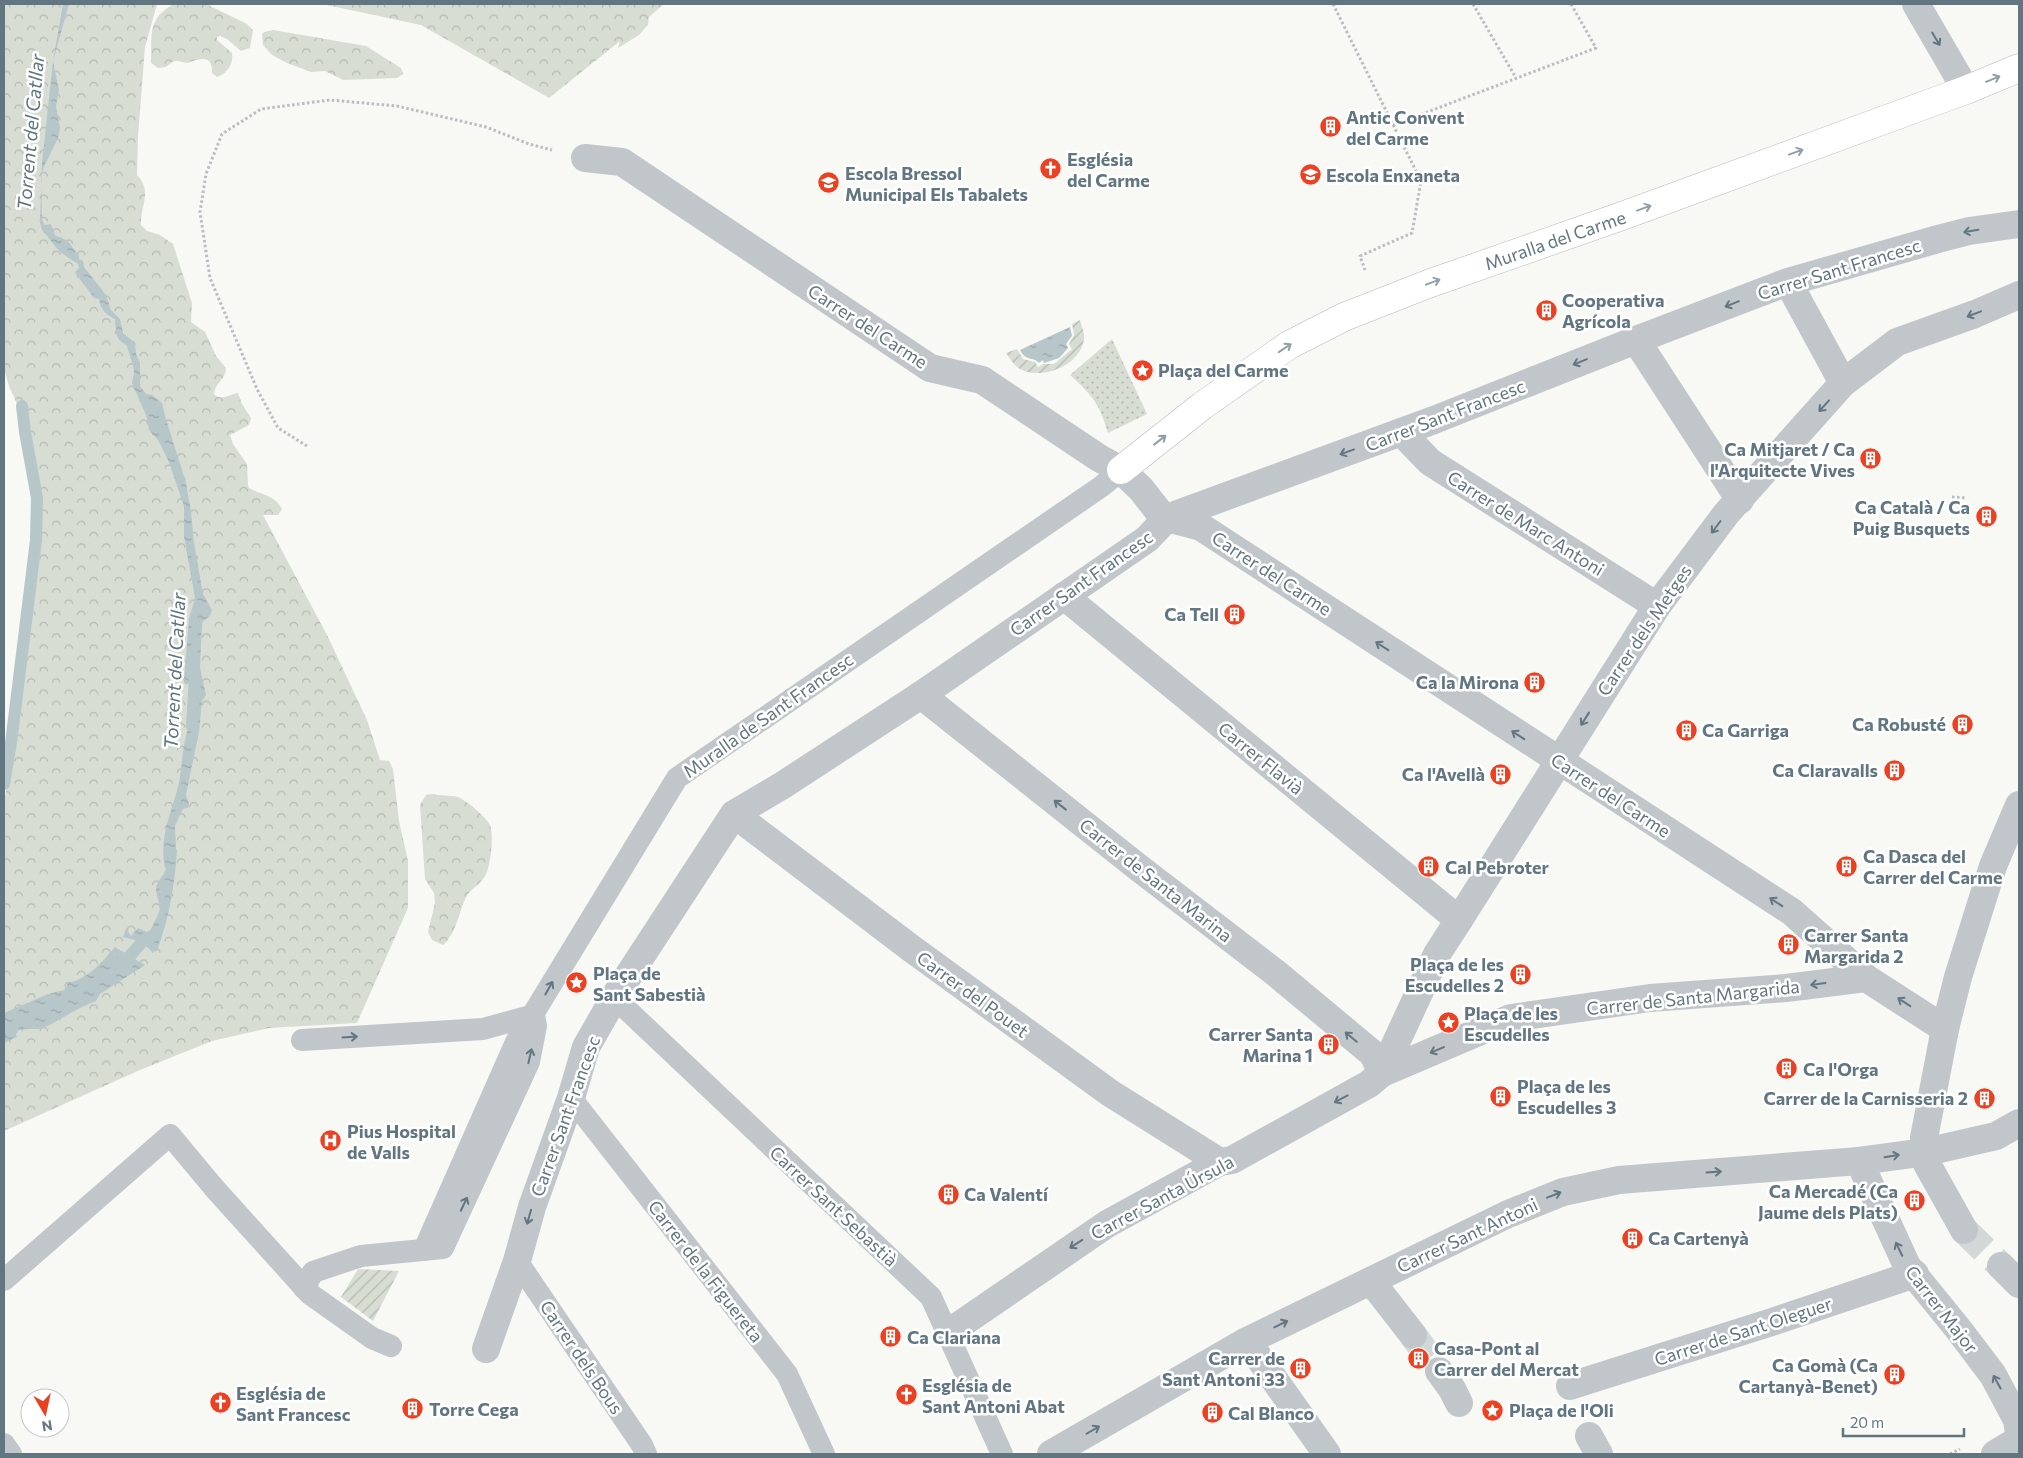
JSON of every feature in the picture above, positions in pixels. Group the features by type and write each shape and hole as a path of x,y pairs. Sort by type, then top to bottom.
{"main road":[{"name":"Muralla del Carme","path":"1121,470 1202,406 1289,345 1344,317 1428,284 1622,216 1962,82 2019,68"}],"street":[{"path":"1916,4 1962,82"},
{"name":"Carrer del Carme","path":"585,158 622,162 930,368 982,380 1099,458 1121,470 1141,489 1159,512 1167,518 1201,527 1792,912 1866,978 1945,1029"},
{"name":"Carrer Sant Francesc","path":"486,1349 532,1207 571,1098 586,1046 616,993 734,814 783,785 921,695 1147,539 1167,518 1401,432 1788,282 1969,231 2019,224"},
{"path":"1788,282 1844,383"},
{"name":"Carrer dels Metges","path":"1382,1073 1437,954 1657,606 1726,514 1844,383 1897,342 1975,314 2019,295"},
{"path":"1636,340 1740,500"},
{"name":"Carrer de Marc Antoni","path":"1401,432 1430,462 1657,606"},
{"name":"Carrer Flavià","path":"1064,596 1459,920"},
{"name":"Carrer de Santa Marina","path":"921,695 1277,974 1373,1054 1382,1073"},
{"path":"1964,1230 1927,1164 1924,1138 1945,1029 1958,977 1993,866 2019,805"},
{"name":"Carrer del Pouet","path":"734,814 912,949 1110,1093 1220,1162"},
{"name":"Carrer de Santa Margarida","path":"1382,1073 1510,1018 1650,998 1786,988 1866,978"},
{"name":"Carrer Santa Úrsula","path":"948,1333 1107,1224 1220,1162 1232,1160 1369,1084 1382,1073"},
{"name":"Carrer Sant Antoni","path":"1051,1454 1247,1341 1508,1214 1563,1192 1619,1180 1859,1162 1926,1152 1996,1136 2019,1123"},
{"name":"Carrer Major","path":"1859,1162 1912,1275 1993,1375 2019,1425"},
{"name":"Carrer de Sant Oleguer","path":"1570,1386 1775,1322 1912,1275"},
{"path":"1371,1281 1413,1335"},
{"path":"1247,1341 1327,1454"},
{"path":"1439,1371 1459,1403"},
{"path":"1995,1454 2015,1442 2019,1434 2019,1425"}],"lane":[{"name":"Muralla de Sant Francesc","path":"304,1288 313,1272 360,1256 433,1249 516,1042 677,778 1102,486 1121,470"},
{"name":"Carrer Sant Sebastià","path":"616,993 622,1006 931,1297 1002,1454"},
{"path":"302,1040 483,1029 534,1015"},
{"name":"Carrer de la Figuereta","path":"571,1098 786,1374 824,1454"},
{"path":"4,1280 170,1136 310,1294 372,1338 391,1346"},
{"name":"Carrer dels Bous","path":"516,1261 642,1445 646,1454"},
{"path":"4,1444 11,1454"}],"path":[{"path":"1333,4 1421,181 1412,233 1360,256"},
{"path":"1473,4 1516,78"},
{"path":"1393,125 1596,48 1570,4"},
{"path":"306,446 278,428 258,389 210,278 200,212 206,174 222,134 261,109 330,100 397,106 486,127 529,144 585,158"},
{"path":"1952,497 1967,498"}],"green space":[{"path":"4,4 157,4 145,47 138,136 137,175 142,181 145,193 141,225 147,231 160,235 173,244 192,303 191,322 205,332 216,356 226,368 226,372 216,387 214,394 223,397 238,393 242,404 251,418 249,425 230,435 233,444 247,464 249,488 272,498 282,509 278,515 263,515 328,637 367,720 380,760 389,761 393,769 399,821 408,861 408,908 357,1023 269,1028 212,1041 140,1070 4,1131 4,802 15,742 38,557 43,500 28,428 9,386 4,369"},
{"path":"174,4 208,5 247,24 253,30 250,48 241,51 227,39 220,36 217,37 217,40 232,53 232,57 227,71 217,77 212,73 210,62 204,59 187,63 176,61 166,67 158,68 151,63 153,29 159,15"},
{"path":"322,4 664,4 649,17 648,25 639,35 618,48 620,41 549,98 421,25"},
{"path":"273,30 366,46 401,68 403,74 397,78 343,80 325,71 311,72 272,55 263,45 262,34"},
{"path":"1080,320 1084,337 1081,348 1069,363 1060,368 1040,373 1031,373 1017,367 1006,353 1017,349 1023,359 1035,362 1038,367 1043,364 1054,364 1072,349 1069,344 1074,335 1072,324"},
{"path":"1112,339 1147,414 1108,433 1098,407 1070,375"},
{"path":"426,795 458,797 466,802 488,822 492,835 491,857 486,874 482,881 466,897 454,929 443,945 432,940 428,932 435,903 434,893 425,879 420,805"},
{"path":"358,1269 399,1271 373,1321 341,1297"}],"water":[{"path":"63,4 69,4 53,61"},
{"path":"53,61 59,90 56,106 60,128 58,138 42,174"},
{"path":"41,186 42,220 45,225 51,224 55,235 68,241 79,256 79,259 83,261 84,267 106,295 111,310 120,319 123,333 135,343 136,354 140,363 140,386 146,394 152,395 162,403 186,483 203,594 212,610 202,625 200,668 206,695 202,701 199,732 186,795 190,807 183,809 175,826 177,850 171,901 157,951 152,952 142,942 123,937 126,928 131,936 138,928 149,933 159,912 160,907 156,887 166,871 163,848 166,826 179,783 185,743 192,719 190,712 199,704 196,696 199,693 197,679 194,675 188,684 185,684 184,680 189,619 195,598 184,537 184,506 168,460 158,440 149,430 146,415 132,383 134,372 127,346 119,340 116,333 115,319 104,312 99,299 94,298 76,274 75,272 79,268 78,264 60,252 42,230 40,222"},
{"path":"1070,327 1072,336 1066,344 1068,348 1059,358 1044,363 1043,360 1039,363 1022,354 1020,350"},
{"path":"115,947 145,965 100,994 96,1001 43,1028 19,1030 16,1034 17,1037 4,1043 4,1013 48,994 64,990 68,983 82,978 94,969"}],"waterway":[{"path":"4,784 11,743 36,540 37,498 22,406"},
{"name":"Torrent del Catllar","path":"192,659 195,676 192,726"},
{"name":"Torrent del Catllar","path":"117,965 130,956 142,942 155,934"}],"tunnel":[{"path":"1964,1230 2001,1266"},
{"path":"1413,1335 1439,1371"}],"place":[{"name":"Antic Convent del Carme","path":"1330,127"},
{"name":"Església del Carme","path":"1051,169"},
{"name":"Escola Enxaneta","path":"1310,175"},
{"name":"Escola Bressol Municipal Els Tabalets","path":"829,183"},
{"name":"Cooperativa Agrícola","path":"1546,310"},
{"name":"Plaça del Carme","path":"1142,370"},
{"name":"Ca Mitjaret / Ca l'Arquitecte Vives","path":"1871,459"},
{"name":"Ca Català / Ca Puig Busquets","path":"1986,517"},
{"name":"Ca Tell","path":"1235,614"},
{"name":"Ca la Mirona","path":"1535,682"},
{"name":"Ca Robusté","path":"1962,724"},
{"name":"Ca Garriga","path":"1686,730"},
{"name":"Ca Claravalls","path":"1894,770"},
{"name":"Ca l'Avellà","path":"1501,774"},
{"name":"Ca Dasca del Carrer del Carme","path":"1847,866"},
{"name":"Cal Pebroter","path":"1429,867"},
{"name":"Carrer Santa Margarida 2","path":"1788,945"},
{"name":"Plaça de les Escudelles 2","path":"1520,974"},
{"name":"Plaça de Sant Sabestià","path":"577,983"},
{"name":"Plaça de les Escudelles","path":"1448,1023"},
{"name":"Carrer Santa Marina 1","path":"1329,1044"},
{"name":"Ca l'Orga","path":"1787,1069"},
{"name":"Plaça de les Escudelles 3","path":"1501,1096"},
{"name":"Carrer de la Carnisseria 2","path":"1984,1098"},
{"name":"Pius Hospital de Valls","path":"331,1141"},
{"name":"Ca Valentí","path":"948,1194"},
{"name":"Ca Mercadé (Ca Jaume dels Plats)","path":"1914,1201"},
{"name":"Ca Cartenyà","path":"1632,1238"},
{"name":"Ca Clariana","path":"891,1337"},
{"name":"Casa-Pont al Carrer del Mercat","path":"1418,1358"},
{"name":"Carrer de Sant Antoni 33","path":"1301,1368"},
{"name":"Ca Gomà (Ca Cartanyà-Benet)","path":"1894,1375"},
{"name":"Església de Sant Antoni Abat","path":"906,1395"},
{"name":"Església de Sant Francesc","path":"220,1403"},
{"name":"Torre Cega","path":"413,1409"},
{"name":"Plaça de l'Oli","path":"1493,1410"},
{"name":"Cal Blanco","path":"1212,1413"}]}
